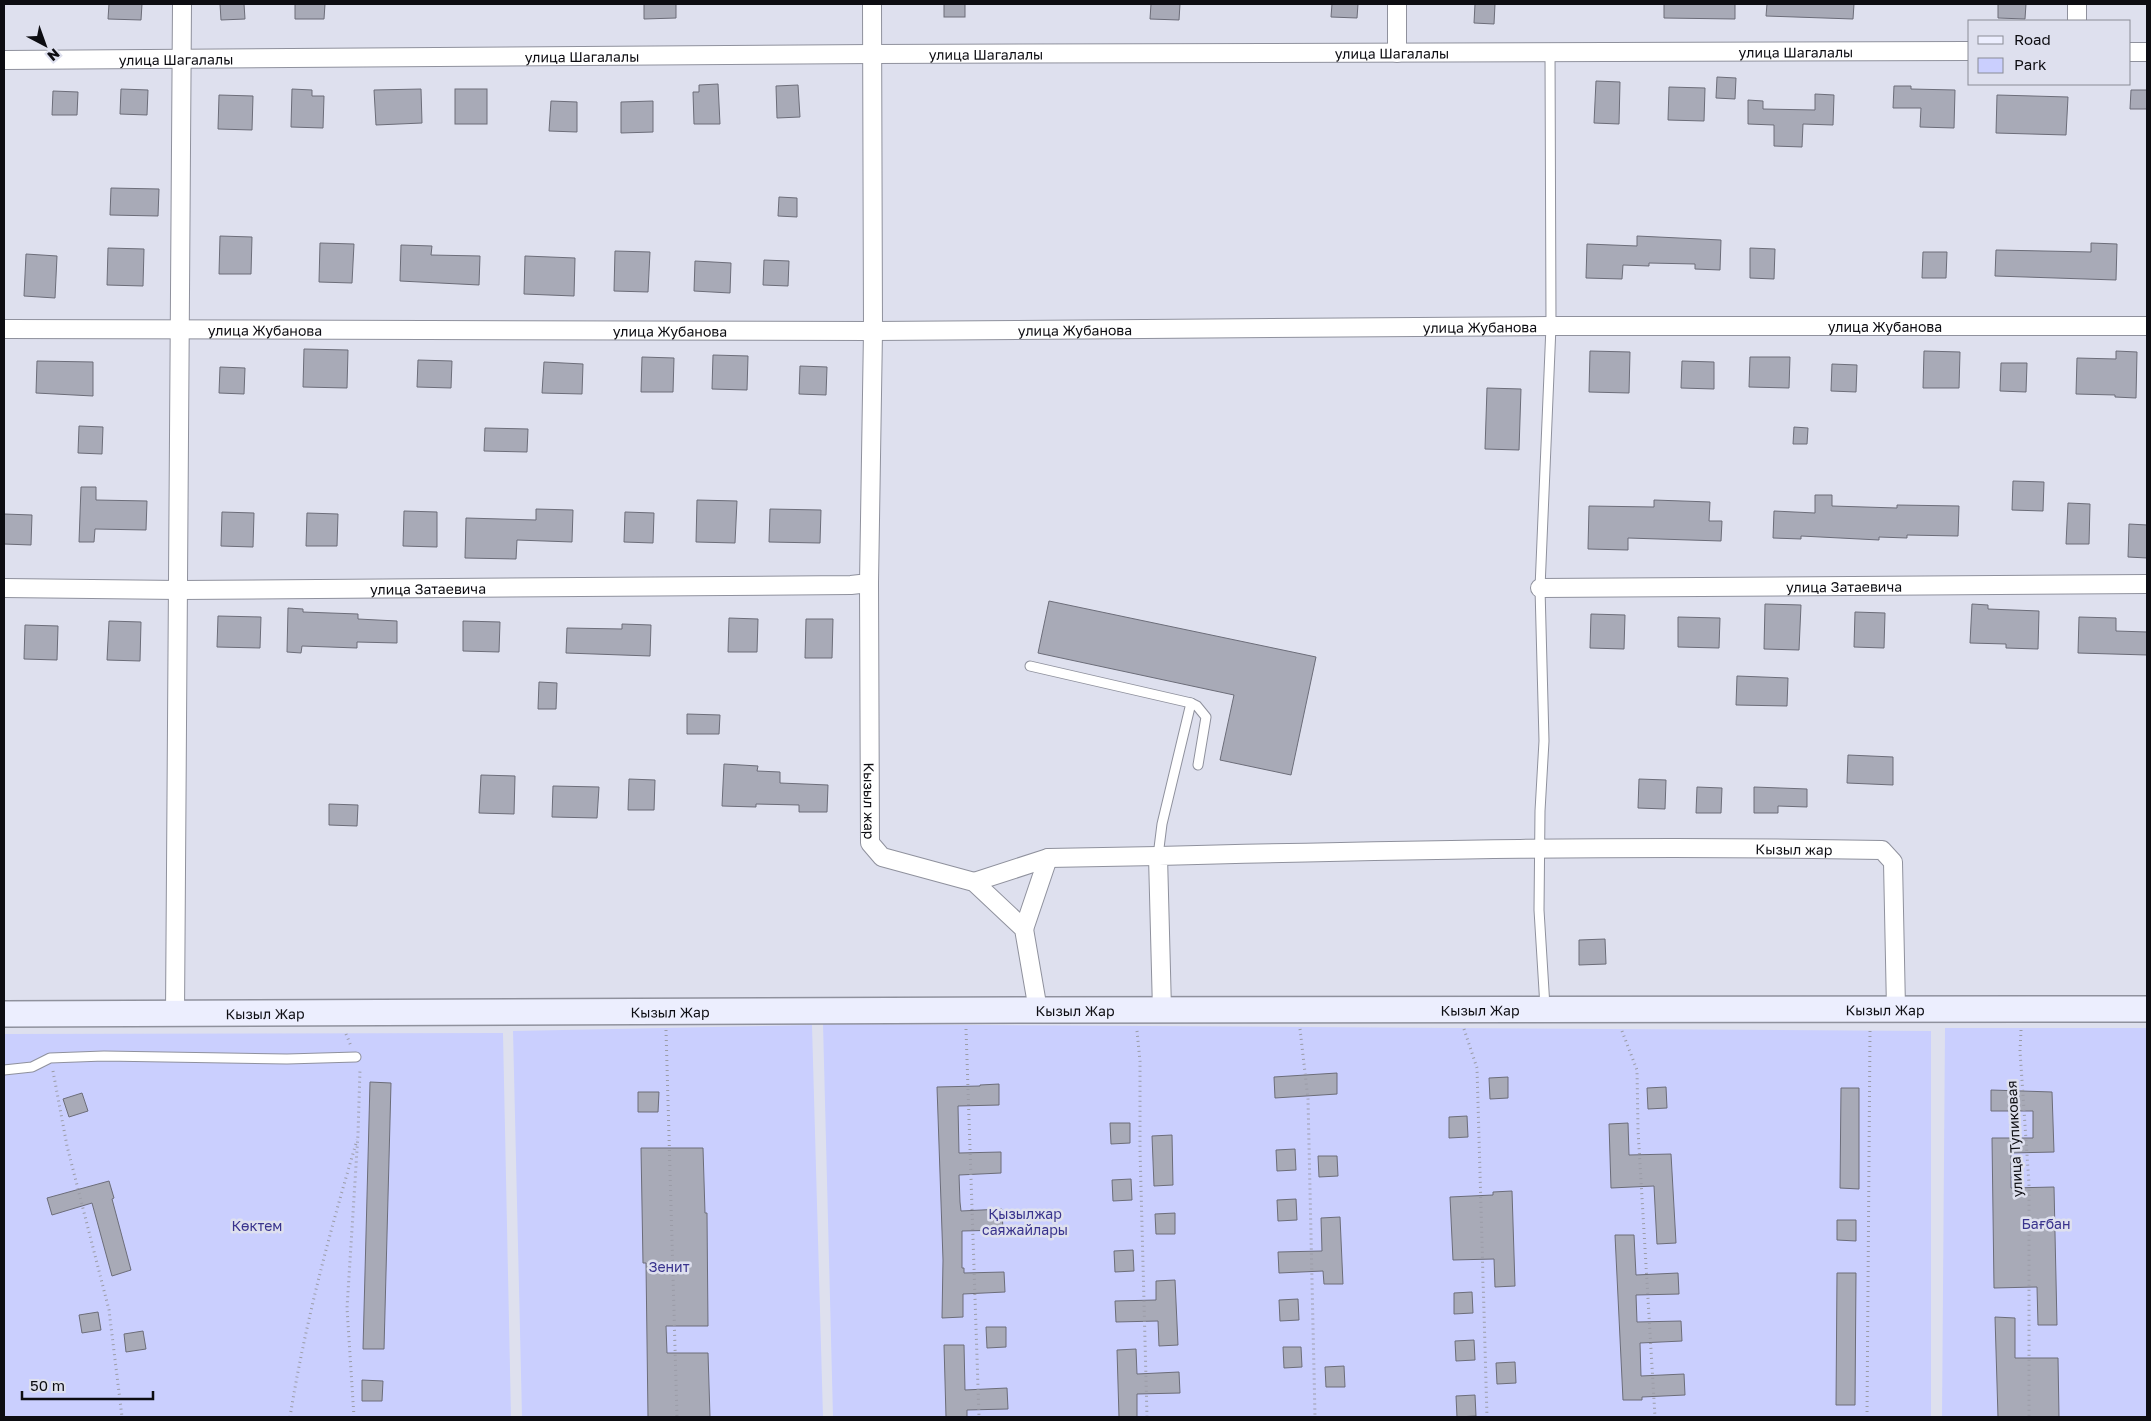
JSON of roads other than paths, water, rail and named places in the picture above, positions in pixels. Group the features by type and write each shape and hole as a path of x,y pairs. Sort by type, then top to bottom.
{"main road":[{"name":"Кызыл Жар","path":"4,1014 1038,1010 2147,1009"}],"street":[{"path":"175,1014 182,4"},
{"name":"Кызыл жар","path":"872,4 873,331 869,583 870,843 882,857 974,882 1024,929 1038,1010"},
{"path":"1397,4 1398,53"},
{"path":"2076,4 2077,20"},
{"name":"улица Шагалалы","path":"4,60 872,54 1968,51"},
{"path":"2131,52 2147,52"},
{"name":"улица Жубанова","path":"4,329 873,331 1551,326 2147,326"},
{"name":"улица Затаевича","path":"4,588 178,590 851,585 869,583"},
{"name":"улица Затаевича","path":"1540,588 2147,584"},
{"name":"Кызыл жар","path":"974,882 1048,858 1541,847 1882,850 1893,862 1896,1009"},
{"path":"1158,856 1162,1010"},
{"path":"1024,929 1048,858"}],"lane":[{"path":"1545,1010 1540,910 1540,811 1544,741 1540,588 1551,326 1550,52"},
{"path":"1030,666 1191,703 1197,706 1206,717 1198,765"},
{"path":"1158,856 1162,824 1191,703"},
{"path":"4,1070 32,1067 50,1058 104,1056 287,1059 356,1057"}],"park label":[{"name":"Қызылжар саяжайлары","path":"1025,1222"},
{"name":"Бағбан","path":"2046,1223"},
{"name":"Көктем","path":"257,1225"},
{"name":"Зенит","path":"669,1266"}]}
